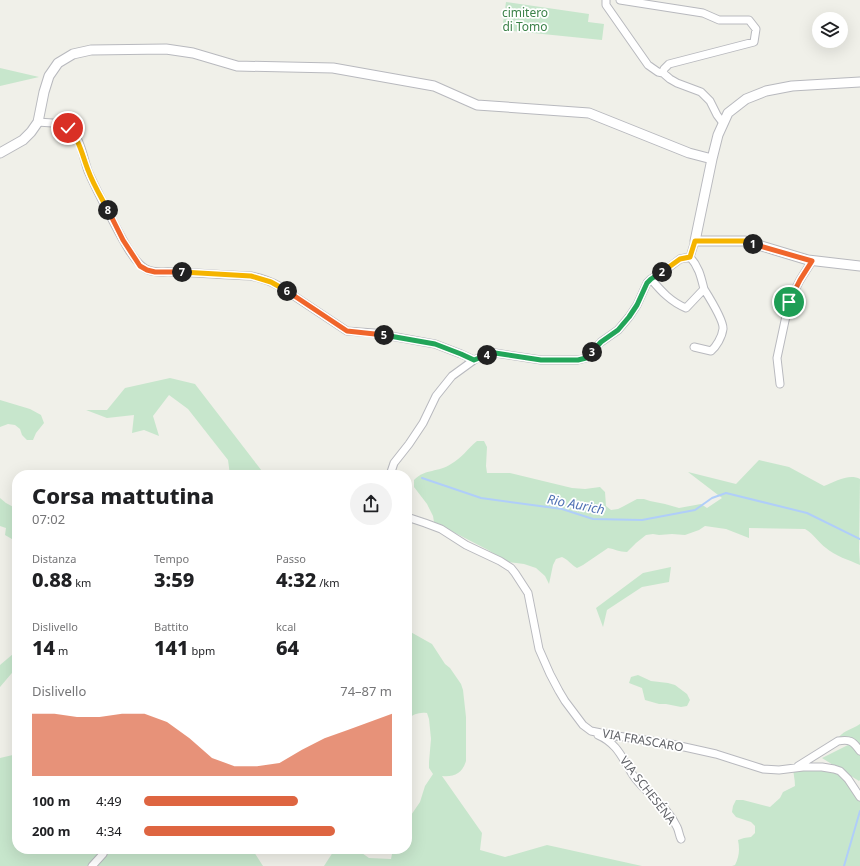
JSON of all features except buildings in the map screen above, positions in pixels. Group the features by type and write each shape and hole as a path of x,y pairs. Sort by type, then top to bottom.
{"street":[{"path":"606,0 606,5 648,65 677,83 701,92 710,101 723,123"},
{"path":"620,0 703,13 719,20 749,20 756,29 754,42 669,64 664,69 663,73"},
{"path":"0,153 23,140 38,122 49,76 58,63 73,54 91,50 166,49 193,53 236,66 333,68 426,84 477,104 589,113 689,153 712,159"},
{"path":"690,257 695,241 718,135 728,113 746,99 766,91 792,86 860,82"},
{"path":"38,122 61,125 68,128 73,133 94,186 123,240 140,266 147,270 155,272 251,276 262,279 279,286 347,331 374,333 435,344 474,360"},
{"path":"695,241 745,241 812,261 860,266"},
{"path":"392,470 394,463 423,423 436,396 452,376 474,360 485,355 495,353 541,360 578,360 586,358 601,342 618,330 629,317 637,305 647,283 651,279 680,259 690,257"},
{"path":"690,257 698,268 704,289 715,306 724,328 715,348 711,351 694,347"},
{"path":"780,384 777,358 789,302 812,261"},
{"path":"651,279 662,292 679,305 686,308 704,289"},
{"name":"VIA FRASCARO","path":"412,518 441,529 466,545 500,561 511,568 523,583 528,593 540,649 558,691 583,725 591,731 671,744 716,754 763,769 779,770 822,767 834,769 840,771 848,779 860,797"},
{"name":"VIA SCHESÉNA","path":"591,731 602,736 616,748 635,778 672,819 677,827 681,839"},
{"path":"796,768 838,741 849,740 856,745 860,751"},
{"path":"92,866 103,854"}],"green space":[{"name":"cimitero di Tomo","path":"506,2 589,14 588,22 604,24 602,40 502,30"},
{"path":"0,68 39,77 0,86"},
{"path":"170,378 195,384 261,470 229,470 228,460 188,409 169,395 153,416 159,436 144,430 132,433 134,415 107,418 86,410 107,410 125,388"},
{"path":"0,400 30,409 41,415 44,423 36,433 33,440 27,440 22,435 20,429 15,425 8,424 0,427"},
{"path":"477,441 484,441 487,447 487,473 510,473 572,488 585,489 600,487 605,492 606,506 611,510 618,509 637,499 644,499 679,508 701,504 707,508 722,498 688,472 736,484 759,460 789,467 824,486 842,479 856,477 860,479 860,565 830,551 805,529 749,528 749,538 726,529 705,526 685,535 646,535 627,552 608,548 577,568 562,557 556,559 553,565 549,584 545,576 536,568 524,564 507,562 488,550 434,522 433,516 427,504 414,487 414,480 419,476 451,464"},
{"path":"0,498 12,506 12,539 5,535 6,528 0,526"},
{"path":"671,567 669,582 642,587 607,610 603,627 596,608 643,573"},
{"path":"412,633 432,644 445,664 450,668 461,684 463,690 466,717 466,761 460,772 457,774 442,776 482,833 480,850 505,857 547,845 642,866 324,866 332,854 363,854 369,858 391,859 392,854 412,854 412,814 420,802 425,786 433,774 429,768 431,739 429,719 427,713 412,716"},
{"path":"12,655 12,673 0,687 0,665"},
{"path":"638,675 651,681 675,685 687,694 690,700 687,706 681,707 659,704 645,700 642,688 629,683 631,677"},
{"path":"860,724 859,781 822,758 850,744 838,738 846,731"},
{"path":"12,755 12,854 255,854 263,866 0,866 0,758"},
{"path":"793,766 823,766 841,776 860,799 860,866 732,866 735,865 738,856 738,840 751,837 755,833 755,826 751,822 736,817 732,812 736,800 743,800 770,807 780,798 783,792 795,786"}],"waterway":[{"name":"Rio Aurich","path":"422,478 481,498 562,509 593,519 642,520 695,510 712,498 726,493 807,513 860,539"},
{"path":"844,866 860,811"}],"route":[{"path":"68,128 73,133 82,151 94,186 123,240 140,266 155,272 251,276 262,279 279,286 347,331 374,333 435,344 474,360 485,355 495,353 554,361 578,360 586,358 601,342 618,330 629,317 637,305 647,283 651,279 680,259 690,257 695,241 745,241 812,261 789,302"}]}
